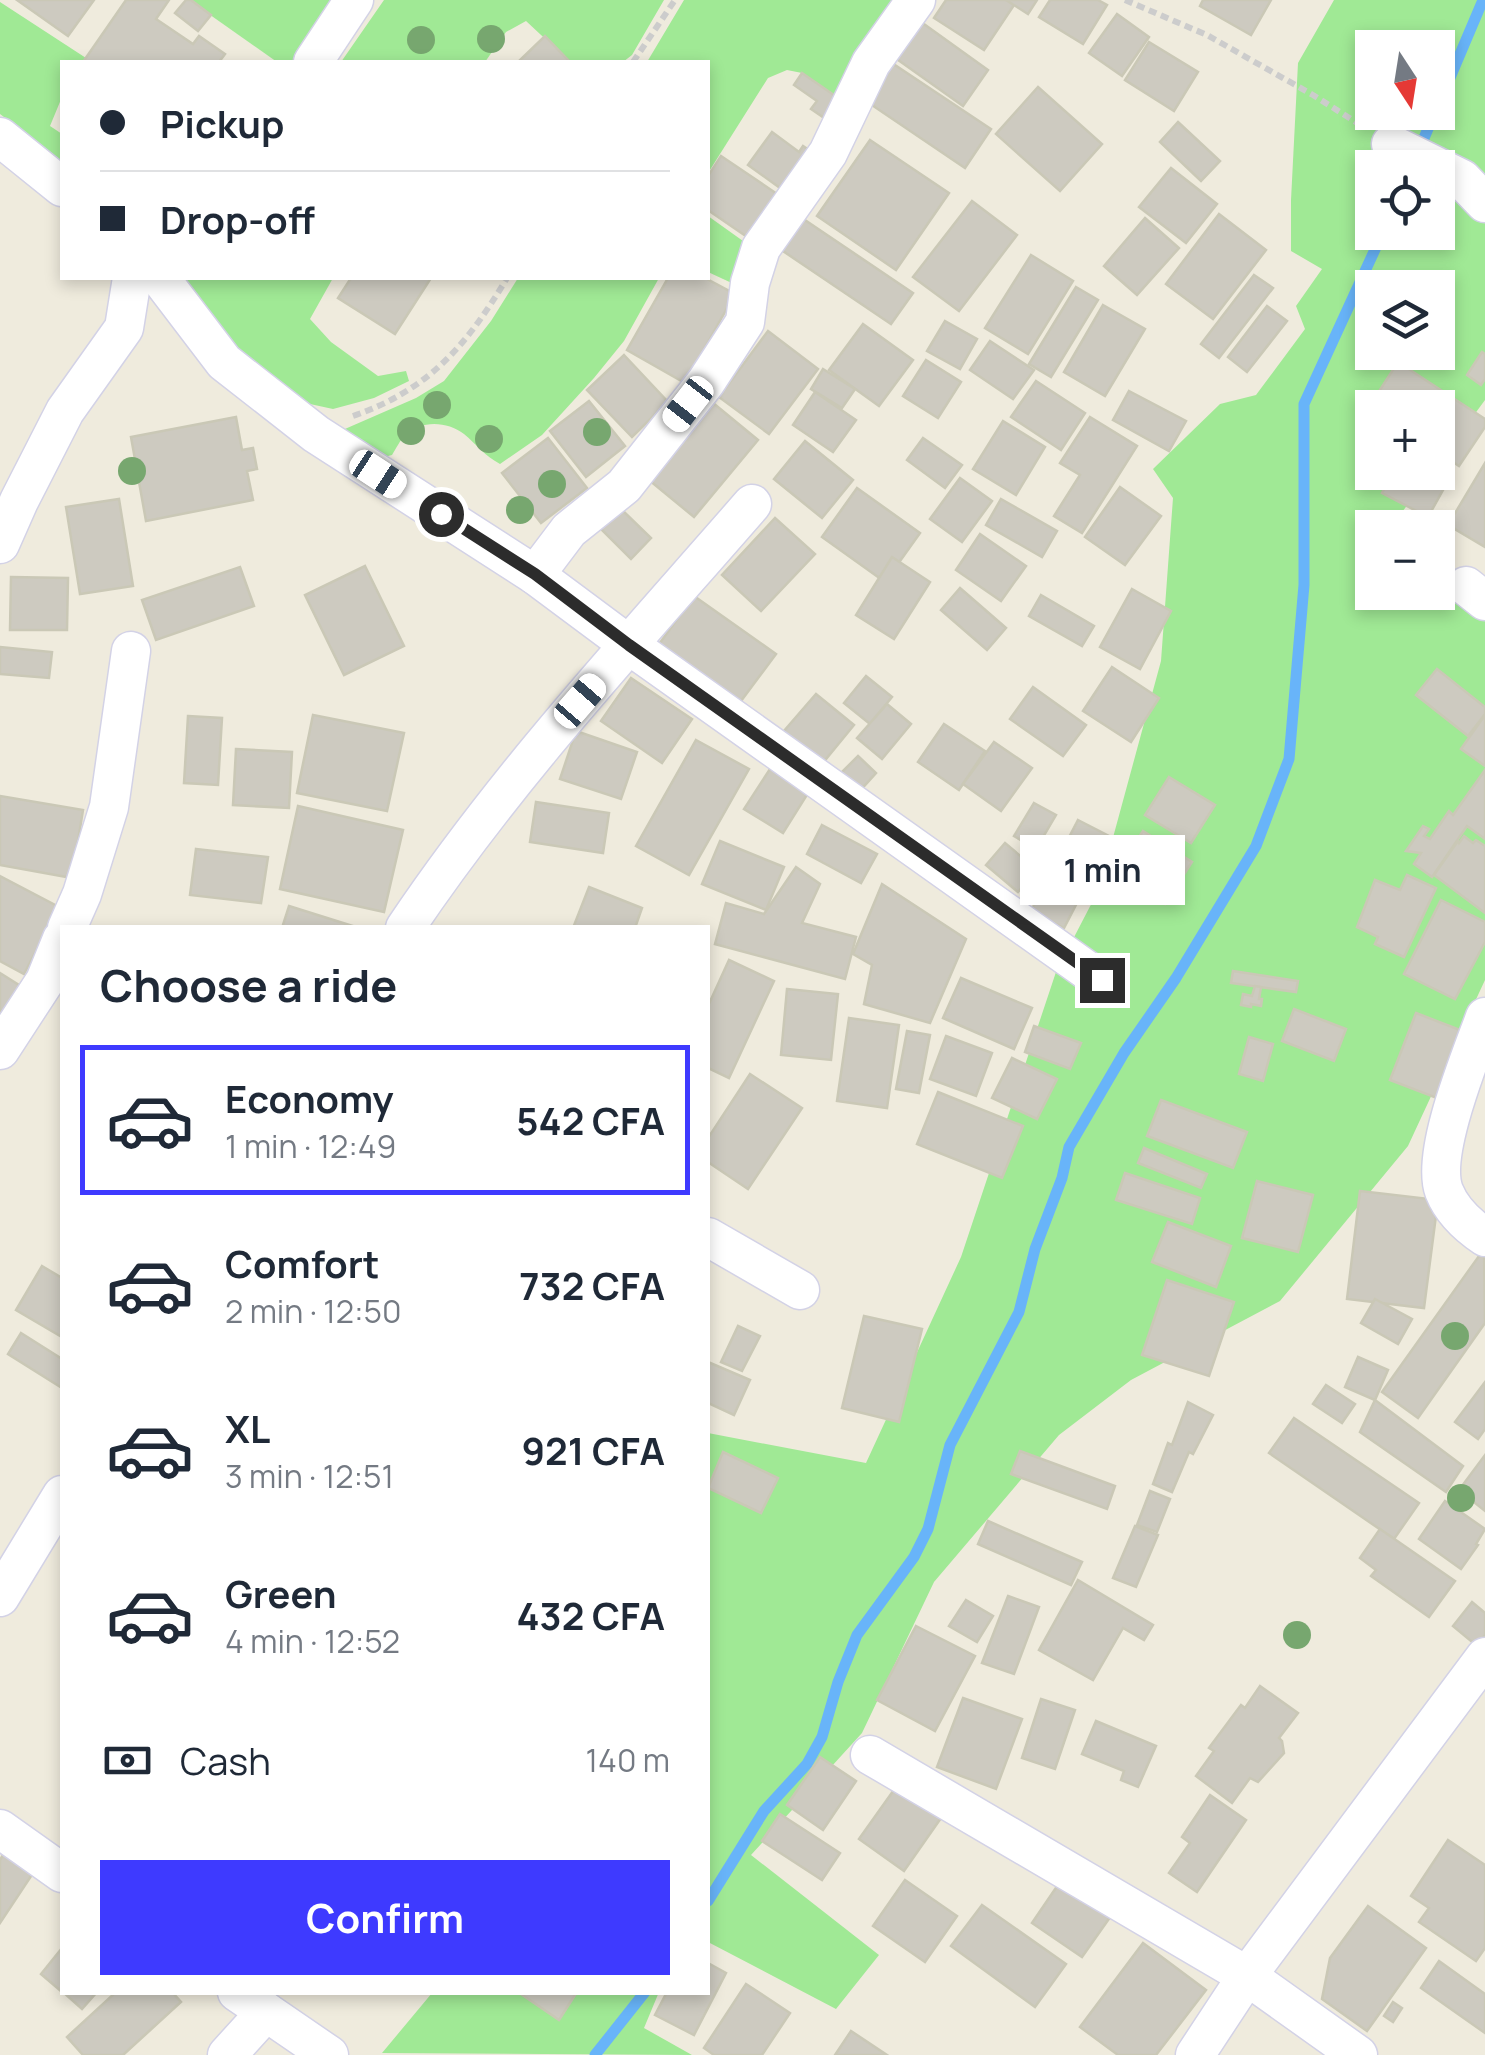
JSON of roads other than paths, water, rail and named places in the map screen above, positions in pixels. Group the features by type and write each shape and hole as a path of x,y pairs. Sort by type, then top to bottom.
{"street":[{"path":"315,60 354,0"},
{"path":"535,574 569,530 624,486 706,382 744,322 761,248 828,153 871,63 916,0"},
{"path":"0,137 60,185"},
{"path":"1391,144 1473,191"},
{"path":"0,544 65,412 124,328 132,280"},
{"path":"162,280 224,362 316,434 535,574 629,645 1102,980"},
{"path":"407,925 458,852 556,729 752,504"},
{"path":"69,925 110,807 131,652"},
{"path":"0,1050 45,981 60,944"},
{"path":"1485,1017 1457,1093 1441,1158 1442,1188 1458,1216 1485,1237"},
{"path":"710,1238 800,1290"},
{"path":"0,1597 60,1498"},
{"path":"1194,2055 1248,1976 1485,1658"},
{"path":"870,1755 1248,1976 1358,2055"},
{"path":"0,1829 60,1872"},
{"path":"228,2055 251,2002 330,2055"}],"waterway":[{"path":"1455,66 1483,0"},
{"path":"1419,150 1427,130"},
{"path":"710,1898 764,1811 807,1764 822,1737 857,1635 914,1557 928,1529 950,1445 1019,1312 1069,1147 1256,846 1289,759 1304,585 1304,404 1375,250"},
{"path":"595,2055 643,1995"}]}
